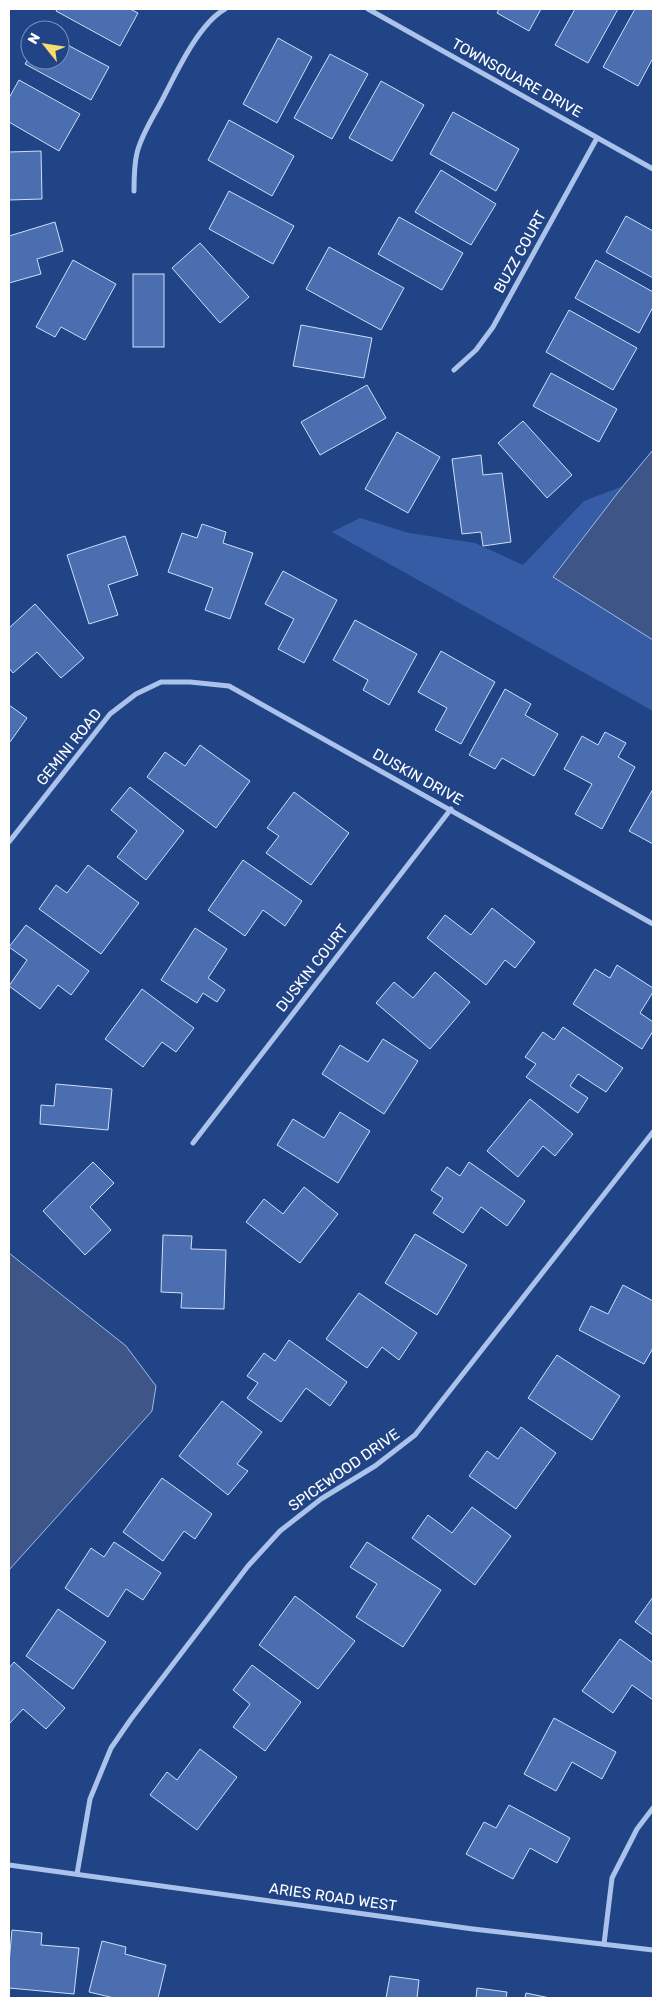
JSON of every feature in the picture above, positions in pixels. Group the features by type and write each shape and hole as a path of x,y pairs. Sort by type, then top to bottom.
{"street":[{"path":"134,191 134,171 137,152 145,132 198,36 225,9"},
{"name":"TOWNSQUARE DRIVE","path":"368,9 653,169"},
{"name":"BUZZ COURT","path":"454,370 476,350 493,327 598,138"},
{"name":"DUSKIN DRIVE","path":"161,682 190,682 229,686 653,924"},
{"name":"GEMINI ROAD","path":"9,842 110,714 136,694 161,682"},
{"name":"DUSKIN COURT","path":"193,1143 451,809"},
{"name":"SPICEWOOD DRIVE","path":"77,1874 90,1799 111,1748 248,1566 280,1531 321,1499 376,1466 415,1436 653,1132"},
{"path":"604,1944 612,1878 636,1829 653,1808"},
{"name":"ARIES ROAD WEST","path":"9,1865 473,1929 653,1950"}],"shaded area":[{"path":"653,450 653,640 553,577"},
{"path":"623,486 553,577 653,640 653,711 332,532 360,518 409,533 475,543 523,565 584,501"},
{"path":"9,1253 126,1346 156,1386 152,1411 9,1570"}],"building":[{"path":"57,9 130,9 138,13 120,46 56,11"},
{"path":"499,9 541,9 529,31 497,13"},
{"path":"575,9 618,9 588,63 555,45"},
{"path":"635,9 653,9 653,58 638,86 603,67"},
{"path":"278,38 312,57 277,123 243,104"},
{"path":"70,46 109,67 91,100 36,70 70,70"},
{"path":"330,54 368,74 332,139 294,118"},
{"path":"19,80 80,114 59,151 9,122 9,98"},
{"path":"381,81 424,105 392,161 349,138"},
{"path":"453,112 519,149 496,191 430,154"},
{"path":"229,120 294,156 272,196 208,160"},
{"path":"41,151 42,199 9,200 9,152"},
{"path":"441,170 496,204 471,245 415,212"},
{"path":"229,191 294,226 273,264 209,229"},
{"path":"626,216 653,231 653,278 606,252"},
{"path":"399,217 463,253 442,290 378,254"},
{"path":"55,222 63,251 37,259 41,274 9,283 9,236"},
{"path":"200,243 249,297 220,323 172,268"},
{"path":"329,247 404,288 381,330 306,289"},
{"path":"73,260 116,284 85,340 61,327 55,337 36,327"},
{"path":"596,260 653,292 653,307 639,333 575,298"},
{"path":"133,274 164,274 164,347 133,347"},
{"path":"569,310 637,348 613,390 546,352"},
{"path":"301,325 372,338 364,378 293,366"},
{"path":"551,373 617,409 599,442 533,406"},
{"path":"367,385 386,418 320,455 301,422"},
{"path":"523,421 572,475 547,498 498,443"},
{"path":"397,432 440,457 408,513 365,489"},
{"path":"481,455 483,475 502,473 511,542 483,546 481,532 462,534 452,459"},
{"path":"202,524 226,532 223,543 253,553 230,619 205,610 213,588 168,572 182,533 197,538"},
{"path":"125,536 138,575 108,585 118,615 89,624 67,555"},
{"path":"283,571 337,600 304,663 278,649 294,619 265,604"},
{"path":"35,604 84,658 61,678 37,652 13,673 9,668 9,628"},
{"path":"355,620 417,654 389,705 363,690 368,680 333,660"},
{"path":"441,651 495,682 461,744 435,730 447,708 418,692"},
{"path":"505,689 531,704 525,715 558,734 534,776 502,758 495,769 469,755"},
{"path":"9,705 27,718 10,742 9,741"},
{"path":"605,732 626,743 618,757 635,767 602,829 575,814 592,784 564,769 582,736 598,745"},
{"path":"200,745 250,781 216,828 147,777 165,752 185,766"},
{"path":"130,787 184,831 146,880 117,857 137,831 111,810"},
{"path":"653,789 653,844 629,831"},
{"path":"294,792 349,833 311,885 266,853 279,836 267,828"},
{"path":"243,860 302,901 285,926 263,910 245,936 208,910"},
{"path":"88,865 139,903 101,954 39,909 56,885 67,893"},
{"path":"492,908 535,942 515,968 505,960 486,985 427,938 445,915 471,935"},
{"path":"26,925 89,971 71,995 58,985 40,1009 9,986 27,960 9,947"},
{"path":"195,928 227,949 208,978 225,990 217,1002 203,993 197,1003 161,980"},
{"path":"617,965 653,988 653,992 640,1013 653,1022 653,1031 642,1049 573,1004 595,969 610,978"},
{"path":"435,972 470,1002 430,1049 376,1003 394,982 413,998"},
{"path":"142,989 194,1028 176,1052 162,1042 143,1067 105,1039"},
{"path":"563,1027 623,1068 606,1092 578,1074 570,1086 588,1098 578,1113 526,1077 536,1064 525,1057 543,1032 554,1040"},
{"path":"383,1039 418,1061 384,1114 322,1074 340,1045 368,1062"},
{"path":"56,1084 112,1089 108,1130 40,1124 41,1105 54,1106"},
{"path":"530,1099 573,1134 555,1156 543,1146 518,1177 487,1151"},
{"path":"340,1112 370,1131 338,1183 277,1145 293,1119 324,1138"},
{"path":"93,1162 114,1183 90,1207 111,1230 85,1255 43,1211"},
{"path":"469,1162 525,1201 507,1226 481,1207 463,1233 433,1213 443,1198 431,1190 447,1167 460,1176"},
{"path":"304,1187 338,1214 300,1263 246,1222 264,1199 283,1214"},
{"path":"415,1234 467,1265 437,1315 385,1283"},
{"path":"163,1235 192,1236 191,1249 226,1250 224,1309 181,1308 182,1293 161,1292"},
{"path":"623,1285 653,1301 653,1348 644,1364 579,1330 591,1306 608,1314"},
{"path":"359,1293 417,1333 399,1360 382,1347 367,1368 326,1339"},
{"path":"289,1340 347,1382 330,1406 306,1388 281,1422 247,1398 258,1383 247,1376 264,1353 275,1361"},
{"path":"557,1355 620,1396 592,1440 528,1398"},
{"path":"222,1401 262,1432 237,1464 248,1471 228,1495 179,1456"},
{"path":"521,1427 556,1453 516,1509 469,1476 487,1451 498,1459"},
{"path":"162,1478 212,1514 195,1539 184,1531 163,1561 123,1532"},
{"path":"472,1507 511,1536 475,1585 412,1538 428,1515 452,1533"},
{"path":"114,1542 161,1573 143,1600 126,1589 108,1617 65,1588 91,1548 104,1557"},
{"path":"367,1542 441,1590 403,1647 356,1617 377,1584 350,1567"},
{"path":"295,1596 355,1641 318,1689 259,1645"},
{"path":"653,1597 653,1635 635,1622"},
{"path":"58,1609 106,1642 73,1689 26,1656"},
{"path":"620,1639 653,1663 653,1700 632,1685 613,1713 582,1691"},
{"path":"14,1662 65,1708 46,1729 23,1709 9,1724 9,1668"},
{"path":"252,1665 301,1702 265,1751 233,1727 250,1704 233,1690"},
{"path":"554,1718 616,1752 602,1779 572,1762 556,1791 524,1774"},
{"path":"200,1749 237,1777 197,1830 150,1795 167,1772 177,1780"},
{"path":"509,1805 570,1838 557,1863 530,1848 513,1879 466,1854 484,1822 496,1828"},
{"path":"12,1930 42,1933 41,1945 79,1948 74,1994 9,1988"},
{"path":"102,1941 126,1947 125,1954 166,1965 158,1998 114,1998 89,1992"},
{"path":"390,1976 419,1980 417,1998 386,1998"},
{"path":"477,1988 507,1992 506,1998 476,1998"},
{"path":"526,1993 550,1998 525,1998"}]}
